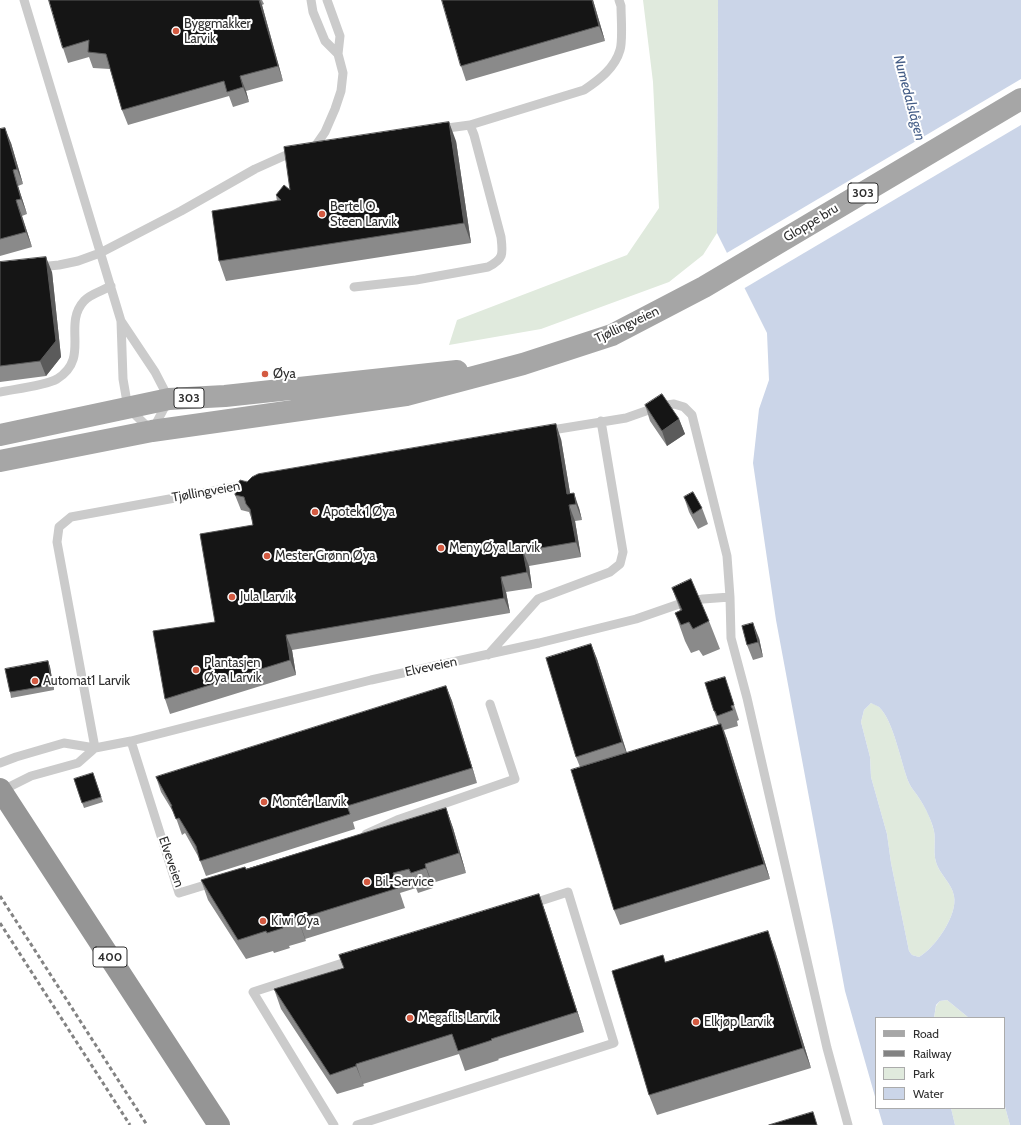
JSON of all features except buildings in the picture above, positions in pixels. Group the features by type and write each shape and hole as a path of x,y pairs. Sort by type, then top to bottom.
{"highway":[{"name":"400","path":"1,790 219,1125"}],"main road":[{"name":"Gloppe bru","path":"704,287 1021,99"},
{"name":"Tjøllingveien","path":"0,461 152,431 406,395 524,364 612,335 704,287"},
{"name":"Tjøllingveien","path":"0,435 169,399 225,396 388,377 524,364"}],"lane":[{"path":"24,0 121,321 123,379 128,408 152,431 169,399 155,372 121,321"},
{"path":"311,0 325,41 338,54"},
{"path":"316,145 325,132 335,109 341,92 343,73 338,54 340,41 339,32 327,0"},
{"path":"432,130 470,125 584,90 599,80 614,65 621,49 621,6 619,0"},
{"path":"354,287 416,280 488,267 497,262 500,258 502,250 501,237 470,125"},
{"path":"30,268 65,264 100,253 182,211 272,161 304,147 331,143"},
{"path":"0,392 50,382 64,373 75,353 74,319 78,309 89,296 110,286"},
{"path":"538,432 626,418 638,412 674,404 684,407 692,415 727,556 731,638 747,698 826,1048 848,1125"},
{"path":"488,655 538,599 610,572 620,564 624,552 600,421"},
{"name":"Tjøllingveien","path":"95,748 57,542 59,527 70,517 251,484"},
{"name":"Elveveien","path":"95,748 131,741 371,680 488,655 636,619 682,603 703,599 730,597"},
{"path":"359,837 397,820 515,779 490,704"},
{"name":"Elveveien","path":"131,741 179,893 220,880"},
{"path":"0,763 64,743 95,748"},
{"path":"1,790 31,776 78,763 95,748"},
{"path":"357,1125 614,1043 568,892 523,906"},
{"path":"334,1125 253,992 358,958"}],"green space":[{"path":"643,0 718,0 717,233 703,255 669,282 541,329 449,345 457,320 627,255 659,208 653,82"},
{"path":"871,703 879,707 889,722 909,783 924,806 931,822 935,835 936,862 940,871 951,887 954,896 952,912 944,930 932,946 919,957 912,955 909,951 891,863 887,834 871,777 870,757 861,722 864,710"},
{"path":"947,1000 968,1017 934,1017 936,1006 940,1001"},
{"path":"1005,1107 1010,1125 955,1125 951,1109 1005,1109"}],"water":[{"name":"Numedalslågen","path":"718,0 1021,0 1021,1125 1010,1125 1005,1107 1005,1017 968,1017 947,1000 940,1001 936,1005 934,1017 875,1017 875,1096 845,991 776,620 753,463 759,409 769,380 767,333 717,233","holes":["871,703 879,707 889,722 893,732 909,783 928,814 935,835 936,862 940,871 951,887 954,896 952,912 944,930 932,946 919,957 912,955 909,951 891,863 887,834 871,777 870,757 861,722 864,710"]},
{"path":"878,1109 951,1109 955,1125 883,1125"}],"pier":[{"path":"1021,79 1021,125 743,289 725,254"}],"railway":[{"path":"0,896 147,1125"},
{"path":"0,923 130,1125"}],"place":[{"name":"Byggmakker Larvik","path":"176,31"},
{"name":"Bertel O. Steen Larvik","path":"322,214"},
{"name":"Øya","path":"265,374"},
{"name":"Apotek 1 Øya","path":"315,512"},
{"name":"Meny Øya Larvik","path":"441,548"},
{"name":"Mester Grønn Øya","path":"267,556"},
{"name":"Jula Larvik","path":"232,597"},
{"name":"Plantasjen Øya Larvik","path":"196,670"},
{"name":"Automat1 Larvik","path":"35,681"},
{"name":"Montér Larvik","path":"264,802"},
{"name":"Bil-Service","path":"367,882"},
{"name":"Kiwi Øya","path":"263,921"},
{"name":"Megaflis Larvik","path":"410,1018"},
{"name":"Elkjøp Larvik","path":"696,1022"}]}
